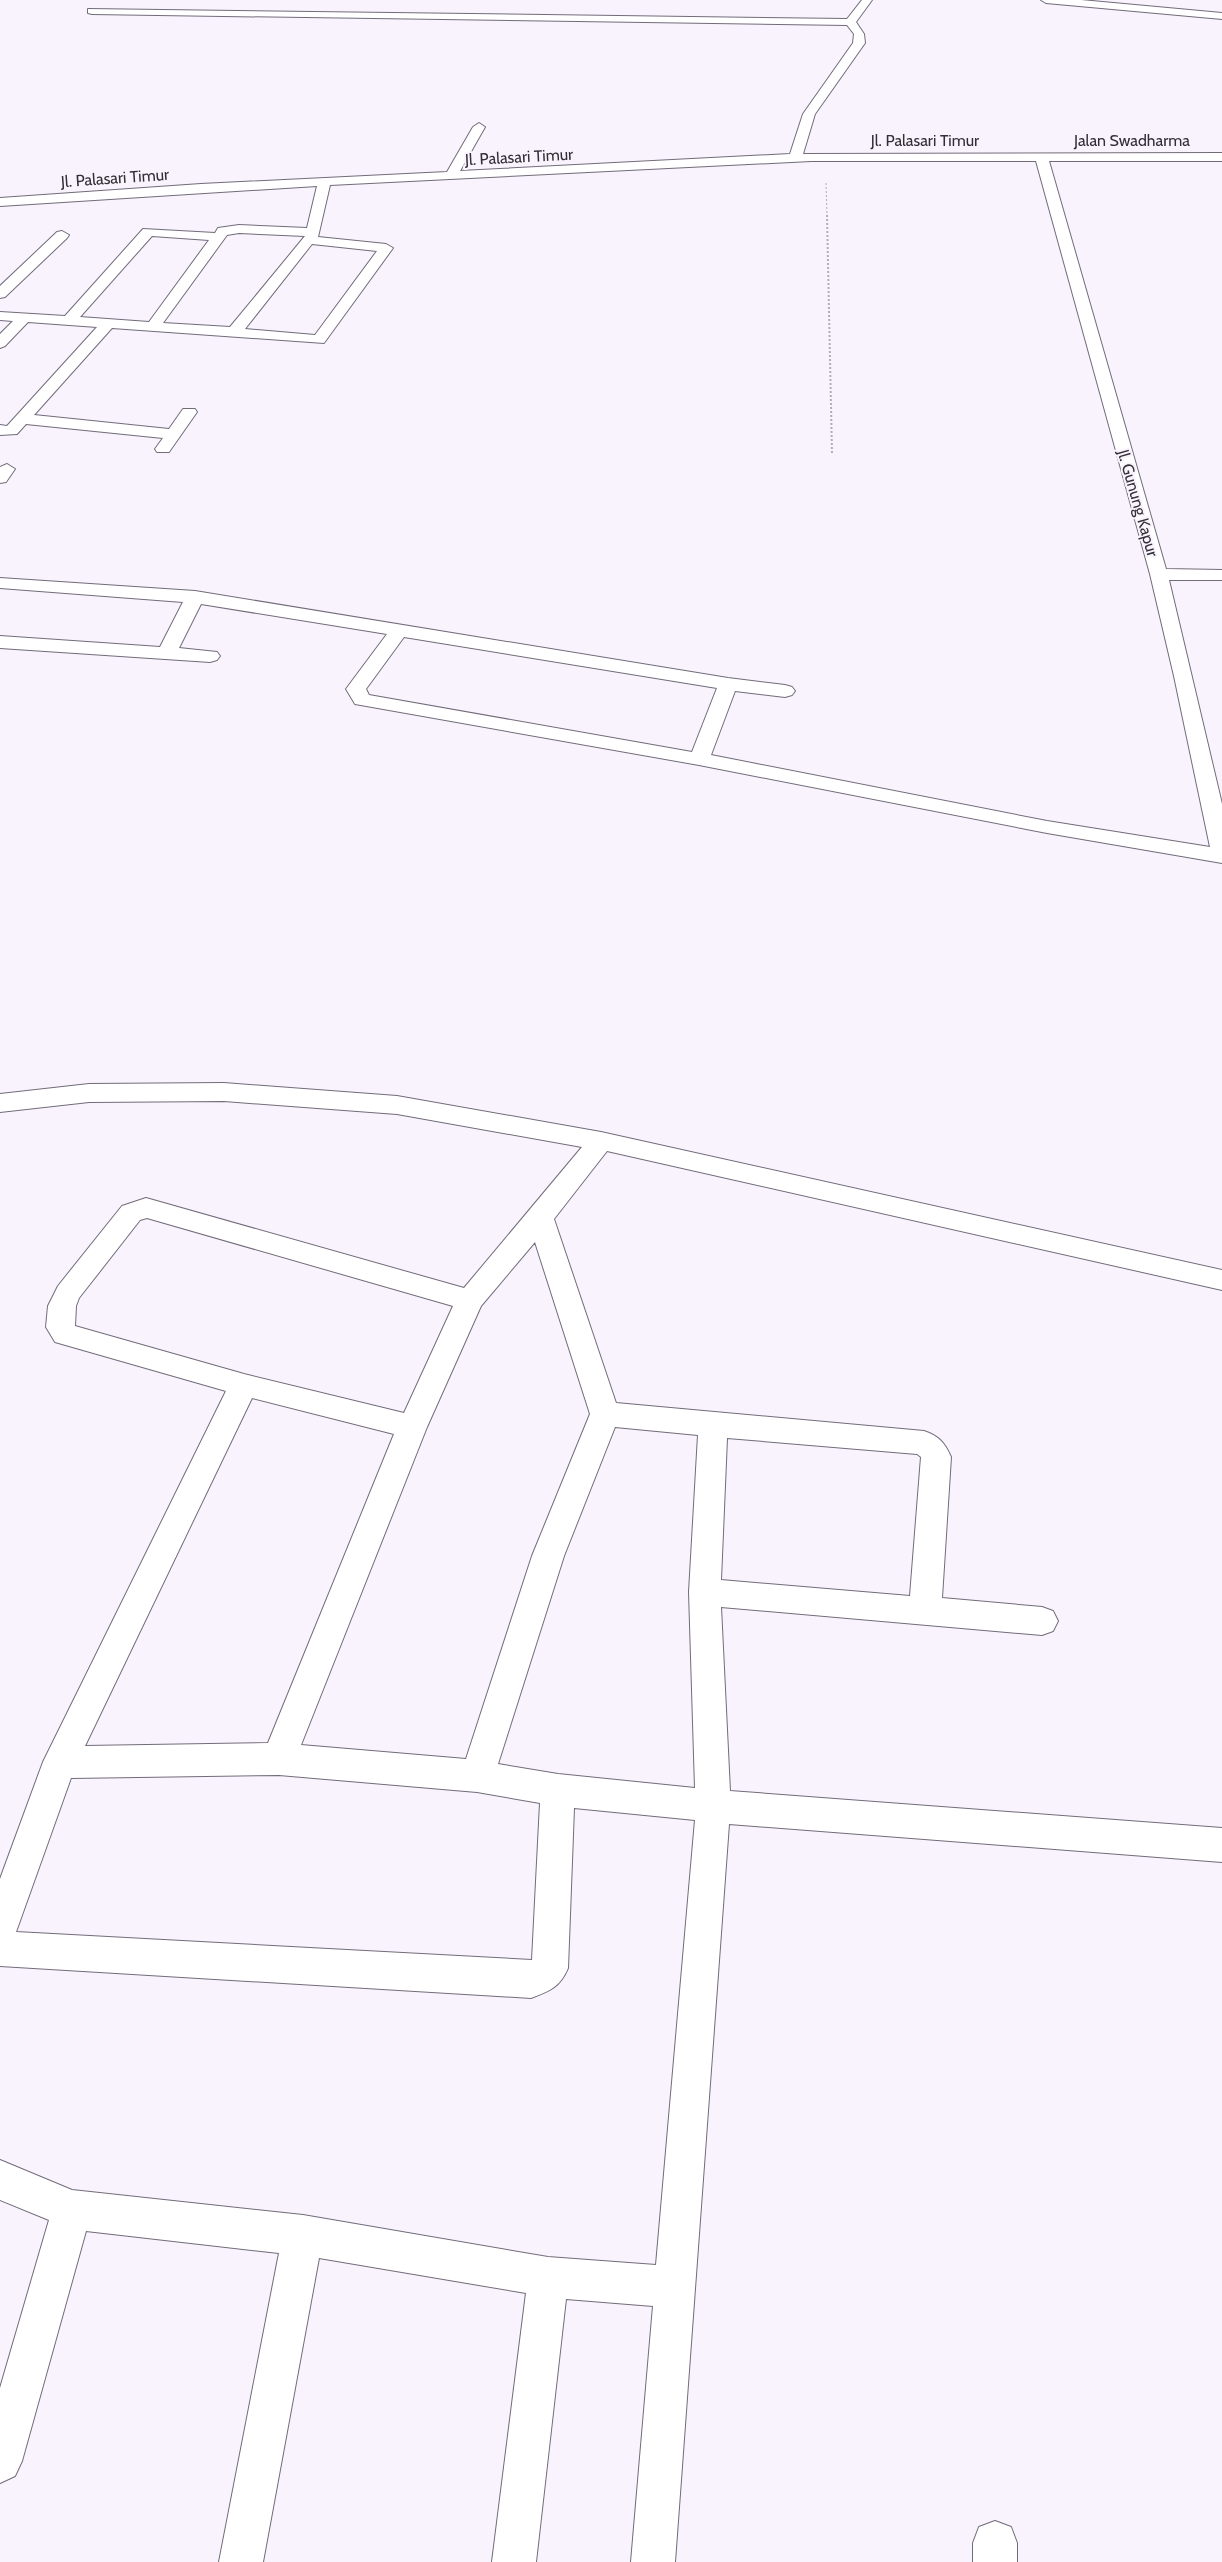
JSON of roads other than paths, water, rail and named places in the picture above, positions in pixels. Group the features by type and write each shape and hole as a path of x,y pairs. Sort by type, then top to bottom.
{"street":[{"path":"850,22 867,0"},
{"path":"1046,0 1222,16"},
{"path":"92,11 850,22"},
{"path":"795,158 809,114 859,43 859,34 850,22"},
{"path":"450,177 479,127"},
{"name":"Jl. Palasari Timur","path":"0,202 202,188 450,177 795,158 1041,156"},
{"name":"Jalan Swadharma","path":"1041,156 1222,157"},
{"name":"Jl. Gunung Kapur","path":"1041,156 1068,246 1100,369 1159,574 1184,676 1222,855"},
{"path":"234,332 311,236 324,183"},
{"path":"0,316 234,332 319,340 386,248 311,236 223,231 154,326"},
{"path":"69,321 148,232 219,237"},
{"path":"0,294 62,235"},
{"path":"0,278 16,279"},
{"path":"0,343 24,318"},
{"path":"0,430 11,431 109,323"},
{"path":"163,449 189,412"},
{"path":"22,419 173,434"},
{"path":"0,469 7,469 0,478"},
{"path":"1159,574 1222,575"},
{"path":"0,583 195,597 728,684 785,691"},
{"path":"167,653 195,597"},
{"path":"399,631 356,689 356,694 362,700 699,759 1047,827 1222,855"},
{"path":"0,642 210,656"},
{"path":"699,759 728,684"},
{"path":"0,1103 90,1093 224,1092 397,1105 601,1141 1222,1280"},
{"path":"279,1759 412,1427 470,1300 540,1218 601,1141"},
{"path":"412,1427 244,1385 65,1334 60,1327 62,1306 68,1293 134,1211 146,1208 470,1300"},
{"path":"477,1776 548,1556 605,1414 540,1218"},
{"path":"0,1928 60,1762 244,1385"},
{"path":"605,1414 713,1426 924,1443 933,1450 936,1457 925,1612"},
{"path":"653,2562 713,1806 704,1592 713,1426"},
{"path":"704,1592 1042,1621"},
{"path":"60,1762 279,1759 477,1776 558,1790 713,1806 1222,1844"},
{"path":"0,1943 2,1949 8,1950 531,1980 542,1976 550,1968 558,1790"},
{"path":"0,2180 72,2210 303,2234 548,2276 675,2287"},
{"path":"0,2461 72,2210"},
{"path":"241,2562 303,2234"},
{"path":"514,2562 548,2276"}]}
